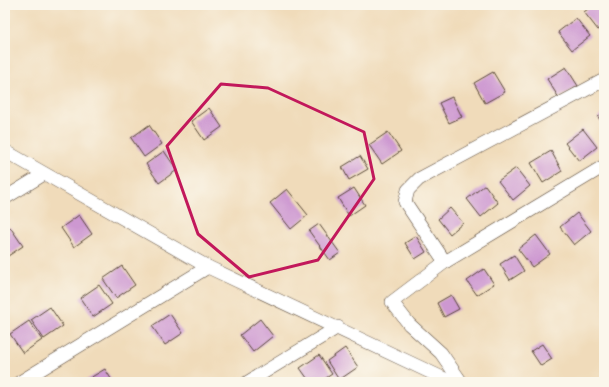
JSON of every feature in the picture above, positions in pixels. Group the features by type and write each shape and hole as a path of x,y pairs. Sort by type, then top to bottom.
{"street":[{"path":"445,262 405,202 408,190 419,179 604,80"},
{"path":"5,151 208,267 338,327 451,382"},
{"path":"460,382 441,353 409,324 392,302 445,262 604,166"},
{"path":"5,198 44,174"},
{"path":"20,382 208,267"},
{"path":"248,382 338,327"}],"highlighted area":[{"path":"221,84 268,88 364,132 374,179 318,260 249,277 198,234 167,146"}],"building":[{"path":"593,5 604,5 604,26 598,30 584,12"},
{"path":"576,18 590,36 572,50 558,32"},
{"path":"566,67 578,86 559,98 547,79"},
{"path":"493,72 505,92 485,103 474,83"},
{"path":"452,97 462,117 449,123 439,103"},
{"path":"209,108 222,127 204,140 191,121"},
{"path":"604,112 604,125 598,117"},
{"path":"149,125 162,144 144,157 131,138"},
{"path":"583,129 597,147 579,161 565,143"},
{"path":"388,132 401,151 382,164 369,145"},
{"path":"164,151 177,170 159,183 146,164"},
{"path":"551,151 562,171 543,183 531,163"},
{"path":"360,156 368,169 349,180 342,167"},
{"path":"516,168 530,186 513,200 498,181"},
{"path":"485,185 498,203 481,217 467,199"},
{"path":"354,188 365,205 349,216 338,198"},
{"path":"287,189 308,215 291,229 270,203"},
{"path":"450,208 463,223 450,234 438,219"},
{"path":"577,213 591,231 574,245 560,227"},
{"path":"79,215 92,234 74,247 61,228"},
{"path":"319,224 340,253 330,260 309,231"},
{"path":"10,227 23,246 5,258 5,230"},
{"path":"536,235 550,254 532,267 518,249"},
{"path":"416,236 426,252 415,259 405,243"},
{"path":"514,255 524,271 510,280 500,264"},
{"path":"122,266 135,285 116,298 103,279"},
{"path":"484,269 494,284 477,295 467,281"},
{"path":"99,285 112,304 93,317 80,298"},
{"path":"451,295 459,309 444,317 437,303"},
{"path":"50,307 63,326 44,339 31,320"},
{"path":"170,314 183,333 165,345 152,326"},
{"path":"260,319 273,336 253,352 240,335"},
{"path":"29,321 42,340 23,353 10,334"},
{"path":"542,344 552,359 541,366 531,351"},
{"path":"345,348 358,367 339,380 327,361"},
{"path":"319,355 332,374 320,382 310,382 300,368"},
{"path":"105,369 113,382 85,381"}]}
